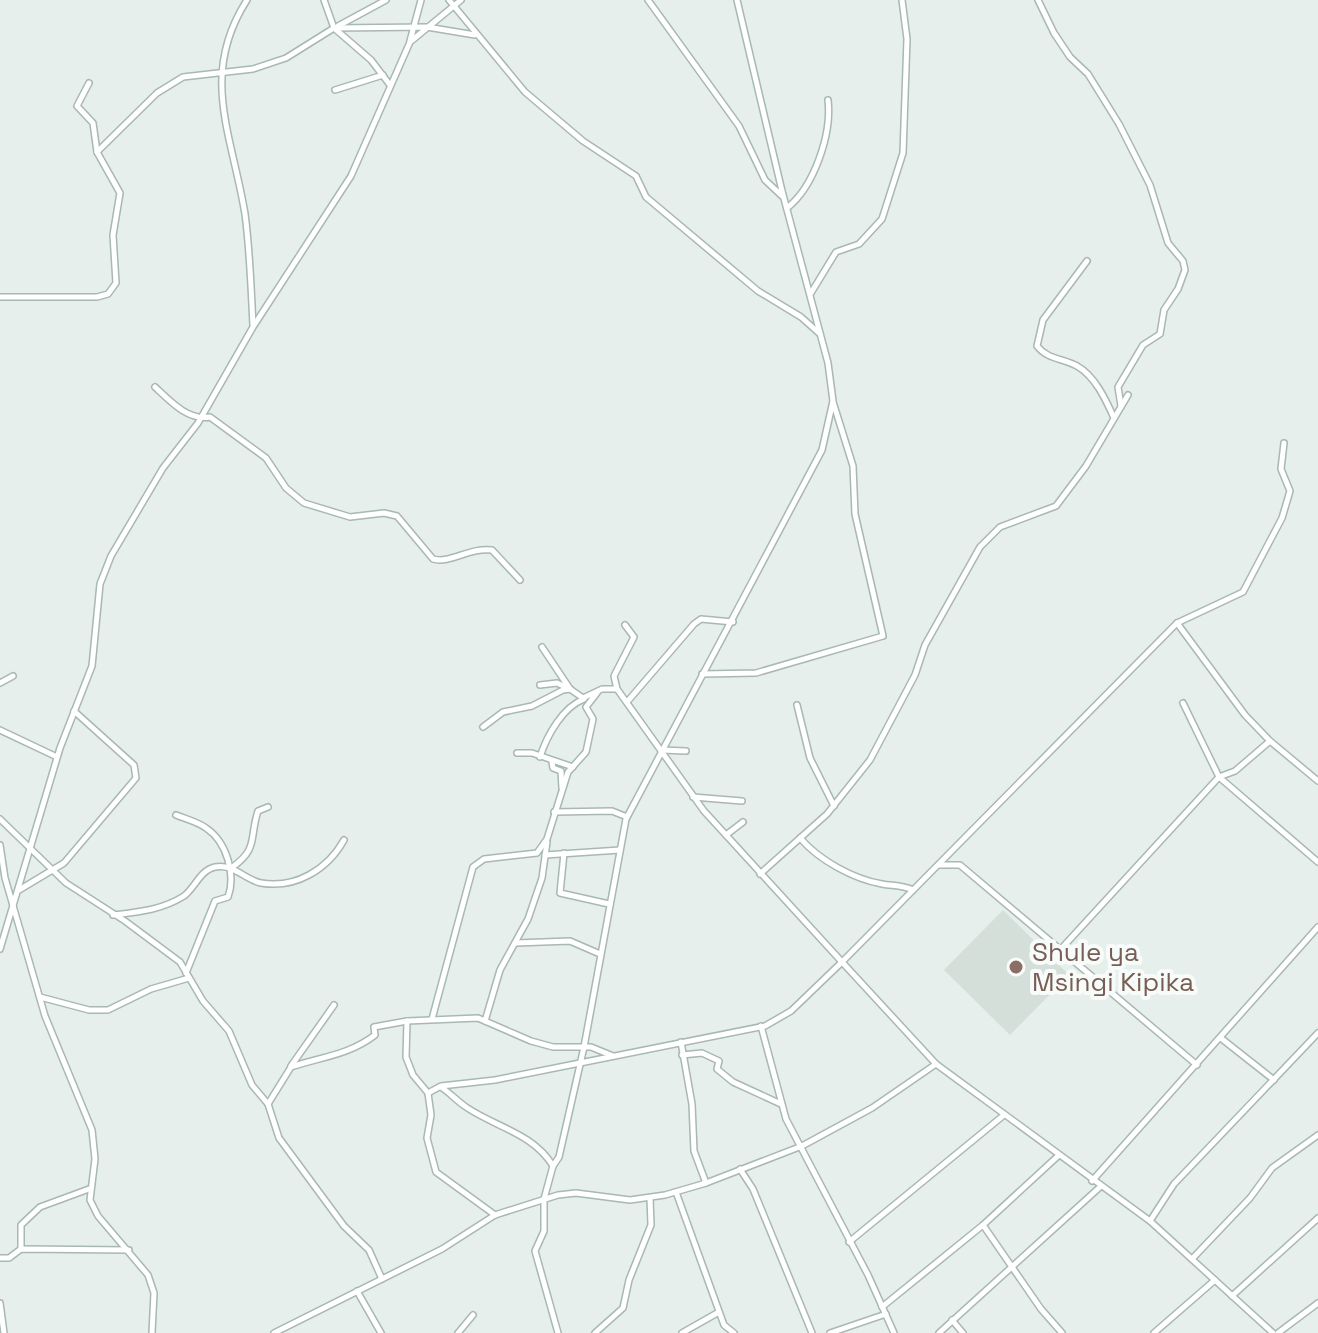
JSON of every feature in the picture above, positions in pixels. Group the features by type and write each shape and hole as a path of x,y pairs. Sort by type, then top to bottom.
{"street":[{"path":"247,0 229,31 222,53 220,103 237,169 248,234 253,327"},
{"path":"324,0 334,28 371,60 390,85"},
{"path":"97,152 157,93 183,77 253,69 286,58 386,0"},
{"path":"0,949 57,757 92,666 100,584 111,556 163,468 201,418 253,327 351,176 410,42 421,0"},
{"path":"410,42 451,3 461,0"},
{"path":"648,0 739,126 765,180 783,196"},
{"path":"702,674 756,673 883,636 855,514 853,466 833,401 821,334 783,196 737,0"},
{"path":"811,293 823,268 836,252 859,244 882,219 903,153 907,39 902,0"},
{"path":"1038,0 1070,57 1088,74 1119,124 1150,185 1168,243 1183,261 1185,270 1178,289 1164,310 1160,334 1143,345 1118,387 1121,407"},
{"path":"451,3 525,92 583,141 636,176 646,197 758,291 801,317 821,334"},
{"path":"334,28 427,27 475,35"},
{"path":"335,90 383,75"},
{"path":"0,297 97,297 108,294 116,283 113,235 120,193 97,152 93,123 77,106 89,83"},
{"path":"787,208 803,195 828,139 828,100"},
{"path":"1087,261 1043,320 1037,346 1043,354 1078,367 1092,380 1114,419"},
{"path":"155,387 188,414 210,417 266,458 286,488 304,503 350,517 384,513 397,516 433,559 439,561 468,550 492,550 520,580"},
{"path":"760,874 834,806 870,760 915,675 925,645 980,547 1000,527 1056,506 1128,395"},
{"path":"558,1333 535,1251 544,1231 544,1199 553,1166 559,1157 584,1047 627,817 822,450 833,401"},
{"path":"208,406 210,417"},
{"path":"428,1093 441,1086 495,1080 761,1026 791,1011 1177,623 1243,592 1282,518 1290,491 1281,469 1284,443"},
{"path":"627,702 694,624 701,619 733,622"},
{"path":"1177,623 1206,660 1224,691 1270,741 1318,781"},
{"path":"625,625 634,637 614,676 617,689 692,796 936,1064 1150,1221 1275,1333 1318,1303"},
{"path":"542,647 570,689"},
{"path":"0,683 13,676"},
{"path":"485,1021 500,970 528,919 542,878 554,812 573,767 589,746 593,719 583,698 557,683 540,685"},
{"path":"540,757 570,706 610,687 617,689"},
{"path":"483,727 503,712 532,706 570,689"},
{"path":"586,707 597,693"},
{"path":"1183,703 1219,777 1318,862"},
{"path":"797,705 810,758 834,806"},
{"path":"19,891 64,863 136,778 134,765 74,711"},
{"path":"0,730 57,757"},
{"path":"1061,949 1219,777 1235,771 1270,741"},
{"path":"660,750 686,751"},
{"path":"517,753 573,767"},
{"path":"552,762 553,768 561,771 563,789"},
{"path":"692,796 742,801"},
{"path":"231,868 245,858 254,842 258,811 268,807"},
{"path":"554,812 612,811 627,817"},
{"path":"40,997 89,1010 108,1010 188,975 215,901 228,897 233,885 231,868 208,828 176,815"},
{"path":"0,819 51,869 180,962 229,1031 252,1085 268,1104 279,1138 344,1226 369,1250 382,1279"},
{"path":"726,835 743,822"},
{"path":"800,838 815,855 832,866 873,881 913,890"},
{"path":"432,1019 473,867 484,859 537,853 547,839"},
{"path":"112,915 156,909 186,895 201,875 214,867 231,868 262,883 300,878 333,861 344,840"},
{"path":"0,845 40,997 92,1130 95,1159 89,1189 98,1216 130,1250 148,1275 154,1293 152,1333"},
{"path":"545,855 620,850"},
{"path":"564,853 560,893 609,904"},
{"path":"939,865 960,865 1197,1065"},
{"path":"1092,1181 1222,1039 1318,927"},
{"path":"515,944 570,941 600,954"},
{"path":"268,1104 334,1005"},
{"path":"291,1067 352,1050 375,1035 374,1027 432,1019 485,1021 553,1047 584,1047 617,1057"},
{"path":"407,1021 406,1057 413,1075 428,1093 431,1115 427,1138 436,1172 495,1215"},
{"path":"761,1026 781,1104 894,1333"},
{"path":"1150,1221 1174,1184 1318,1033"},
{"path":"1222,1039 1274,1080"},
{"path":"681,1042 692,1104 694,1151 706,1183"},
{"path":"682,1055 702,1053 719,1061 717,1069 733,1082 781,1104"},
{"path":"274,1333 468,1236 495,1215 544,1199 576,1193 614,1199 650,1198 706,1183 802,1146 872,1108 936,1064"},
{"path":"441,1086 467,1107 503,1123 545,1152 553,1166"},
{"path":"849,1242 1004,1115"},
{"path":"1192,1259 1250,1198 1272,1168 1318,1135"},
{"path":"882,1307 983,1225 1058,1156"},
{"path":"740,1169 753,1189 812,1333"},
{"path":"939,1333 1100,1187"},
{"path":"0,1258 14,1256 21,1249 21,1225 40,1207 89,1189"},
{"path":"676,1192 724,1325 734,1333"},
{"path":"595,1333 623,1308 629,1280 651,1225 650,1198"},
{"path":"1232,1296 1318,1218"},
{"path":"983,1225 1041,1309 1062,1333"},
{"path":"21,1249 130,1250"},
{"path":"1154,1333 1215,1280"},
{"path":"357,1291 381,1333"},
{"path":"0,1303 4,1333"},
{"path":"682,1333 719,1312"},
{"path":"830,1333 886,1314"},
{"path":"458,1333 473,1315"},
{"path":"952,1320 963,1333"}],"shaded area":[{"path":"1003,910 1069,975 1010,1035 944,970"}],"place":[{"name":"Shule ya Msingi Kipika","path":"1016,967"}]}
